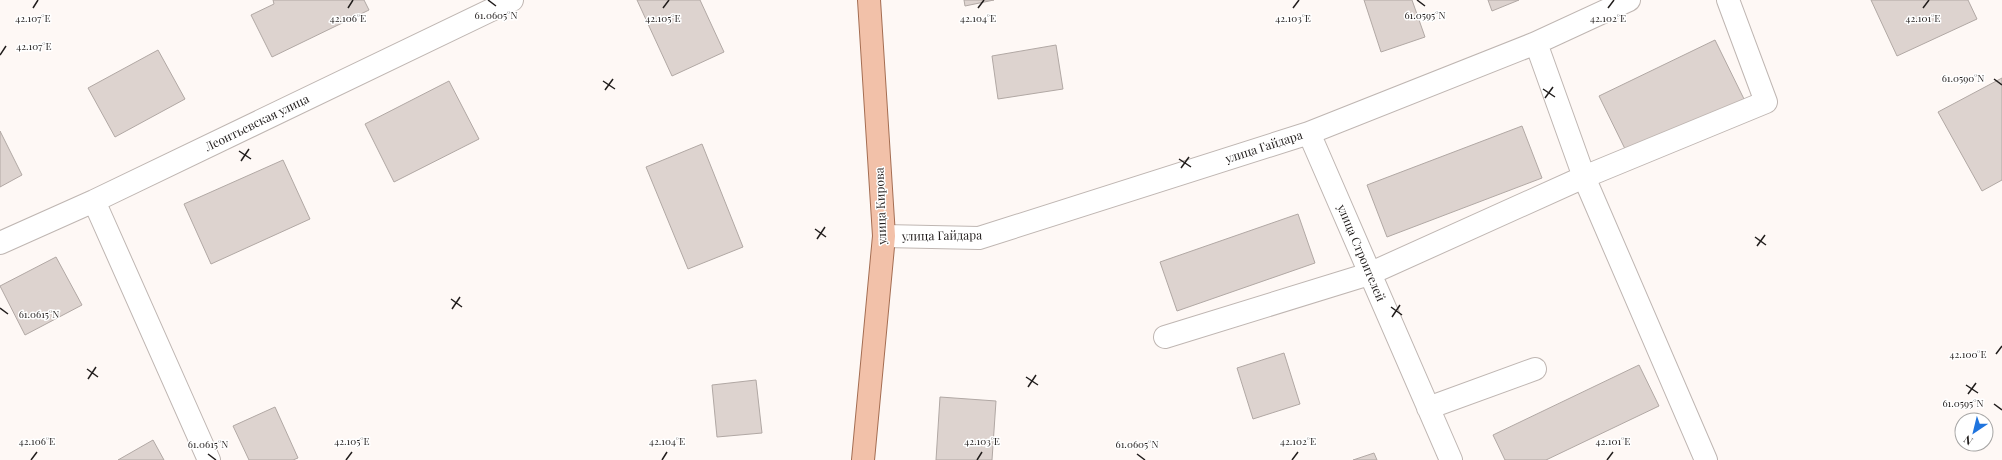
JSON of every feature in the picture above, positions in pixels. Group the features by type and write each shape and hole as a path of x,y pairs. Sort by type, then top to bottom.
{"main road":[{"name":"улица Кирова","path":"863,460 884,236 869,0"}],"street":[{"name":"Леонтьевская улица","path":"0,243 94,201 512,0"},
{"name":"улица Гайдара","path":"884,236 979,238 1310,133 1536,43 1629,0"},
{"path":"1165,337 1369,274 1584,177 1766,102 1728,0"},
{"path":"1536,43 1584,177 1706,460"},
{"name":"улица Строителей","path":"1310,133 1369,274 1451,460"},
{"path":"94,201 210,460"},
{"path":"1428,408 1535,369"}],"building":[{"path":"273,0 364,0 369,10 272,57 251,15 274,4"},
{"path":"637,0 700,0 724,52 672,76"},
{"path":"964,0 994,0 965,6"},
{"path":"1364,0 1412,0 1425,37 1381,52"},
{"path":"1488,0 1519,0 1492,11"},
{"path":"1871,0 1968,0 1977,19 1897,56"},
{"path":"1715,40 1744,99 1628,155 1599,96"},
{"path":"1056,45 1063,89 998,99 992,56"},
{"path":"158,50 185,99 115,137 88,88"},
{"path":"2002,78 2002,180 1982,191 1938,112"},
{"path":"449,81 479,139 394,182 365,124"},
{"path":"1522,126 1542,178 1387,237 1367,185"},
{"path":"0,131 22,175 0,187"},
{"path":"702,144 743,247 688,269 646,167"},
{"path":"283,160 310,219 211,264 184,204"},
{"path":"1298,214 1315,263 1177,311 1160,262"},
{"path":"56,257 82,305 25,335 0,286"},
{"path":"1284,353 1300,404 1253,419 1237,368"},
{"path":"1639,365 1659,406 1546,460 1505,460 1493,435"},
{"path":"756,380 762,433 717,437 712,385"},
{"path":"940,397 996,401 992,460 936,460"},
{"path":"275,407 298,458 293,460 249,460 233,426"},
{"path":"153,440 164,460 118,460"},
{"path":"1374,453 1377,460 1353,460"}]}
